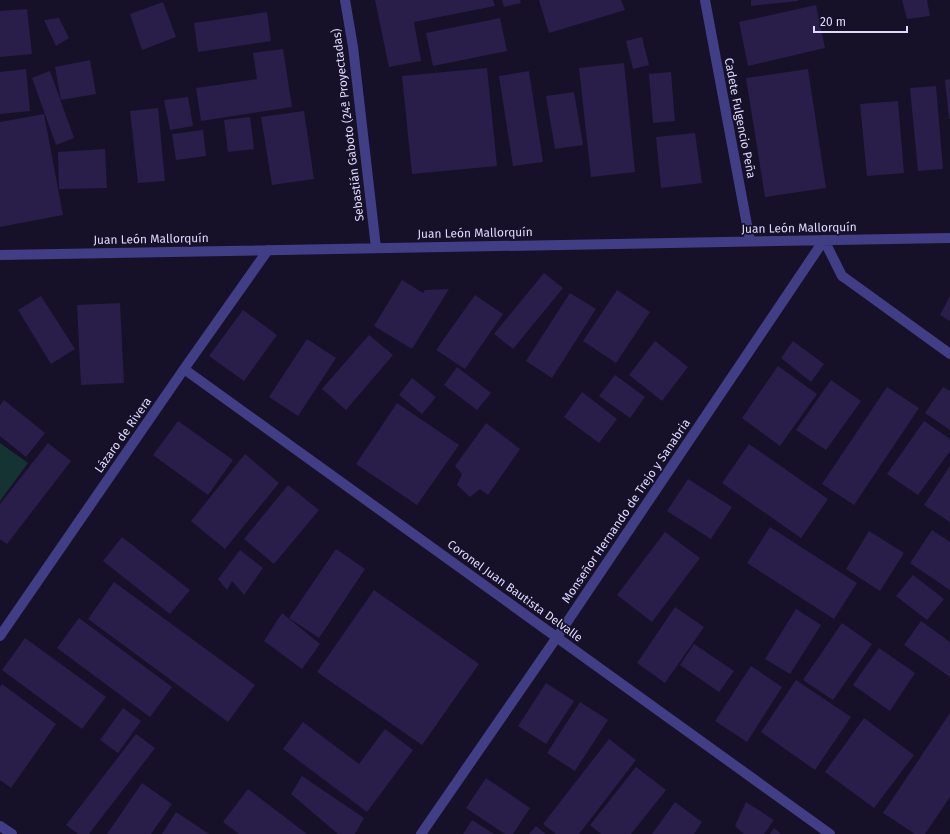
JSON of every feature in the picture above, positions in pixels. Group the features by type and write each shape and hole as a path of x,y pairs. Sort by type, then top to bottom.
{"street":[{"name":"Sebastián Gaboto (24ª Proyectadas)","path":"345,0 353,47 376,248"},
{"name":"Cadete Fulgencio Peña","path":"705,0 750,241"},
{"name":"Juan León Mallorquín","path":"0,255 950,238"},
{"path":"824,240 842,276 950,354"},
{"name":"Monseñor Hernando de Trejo y Sanabria","path":"421,834 557,637 824,240"},
{"name":"Lázaro de Rivera","path":"0,636 268,250"},
{"name":"Coronel Juan Bautista Delvalle","path":"184,369 830,834"},
{"path":"0,826 12,834"}],"green space":[{"path":"0,443 28,463 0,501"}],"building":[{"path":"375,0 493,0 495,6 414,22 421,61 389,67"},
{"path":"502,0 520,0 521,3 504,7"},
{"path":"539,0 621,0 625,10 549,33"},
{"path":"751,0 798,0 798,1 751,6"},
{"path":"902,0 927,0 930,16 907,19"},
{"path":"163,2 176,37 142,50 130,14"},
{"path":"816,5 825,48 748,66 739,22"},
{"path":"27,9 32,54 0,57 0,11"},
{"path":"267,12 271,41 198,52 194,23"},
{"path":"59,18 69,38 56,46 44,20"},
{"path":"500,18 507,51 433,66 426,33"},
{"path":"642,37 649,65 633,69 626,41"},
{"path":"283,49 292,107 201,121 196,88 257,79 253,53"},
{"path":"90,60 96,94 61,100 55,67"},
{"path":"624,63 635,172 591,177 579,68"},
{"path":"487,68 497,166 412,174 402,76"},
{"path":"26,69 30,111 0,114 0,72"},
{"path":"808,69 826,188 765,197 746,78"},
{"path":"50,71 74,138 56,145 32,78"},
{"path":"529,71 543,162 513,166 499,76"},
{"path":"671,72 675,121 653,123 649,74"},
{"path":"950,79 950,119 949,119 945,80"},
{"path":"936,86 943,169 918,171 910,88"},
{"path":"574,92 583,145 555,149 546,96"},
{"path":"188,97 193,126 170,130 164,100"},
{"path":"898,101 904,173 867,176 860,104"},
{"path":"158,108 165,181 138,183 130,111"},
{"path":"304,111 314,179 272,185 261,117"},
{"path":"44,114 63,215 0,227 0,122"},
{"path":"250,117 254,149 228,152 224,120"},
{"path":"203,130 206,156 176,160 172,134"},
{"path":"695,133 702,183 661,188 656,137"},
{"path":"105,149 107,188 59,189 58,152"},
{"path":"544,273 563,288 513,349 494,334"},
{"path":"402,280 423,293 425,290 449,289 412,349 374,326"},
{"path":"617,290 650,312 616,363 583,341"},
{"path":"570,293 596,309 552,378 526,361"},
{"path":"475,295 503,314 465,369 436,350"},
{"path":"41,296 75,349 51,364 18,310"},
{"path":"950,296 950,321 940,315"},
{"path":"120,303 124,383 81,385 77,305"},
{"path":"243,310 277,335 244,381 209,356"},
{"path":"369,335 393,355 346,410 322,389"},
{"path":"307,339 336,358 298,416 269,397"},
{"path":"655,341 688,367 662,401 629,375"},
{"path":"793,341 824,364 811,382 781,358"},
{"path":"778,366 817,394 780,446 742,418"},
{"path":"457,367 491,393 477,410 444,385"},
{"path":"615,375 645,397 630,418 599,396"},
{"path":"412,378 436,397 422,414 399,395"},
{"path":"831,380 861,401 826,450 796,430"},
{"path":"887,387 919,408 854,505 822,484"},
{"path":"943,387 950,391 950,430 925,413"},
{"path":"582,392 617,419 599,443 564,417"},
{"path":"4,400 45,433 26,457 0,436 0,405"},
{"path":"397,403 459,445 417,505 356,464"},
{"path":"178,421 233,460 208,495 153,455"},
{"path":"924,421 950,439 950,451 918,495 887,474"},
{"path":"486,423 520,449 488,495 480,489 470,497 457,485 462,474 455,466"},
{"path":"48,443 71,461 7,544 0,539 0,504"},
{"path":"749,444 828,499 801,538 722,483"},
{"path":"245,454 279,483 225,549 191,521"},
{"path":"950,466 950,522 924,505"},
{"path":"688,479 732,507 711,539 667,511"},
{"path":"288,485 319,510 274,564 244,539"},
{"path":"770,527 857,583 834,619 747,563"},
{"path":"932,530 950,542 950,590 910,563"},
{"path":"869,531 904,553 880,591 846,569"},
{"path":"665,532 700,558 652,622 617,595"},
{"path":"122,537 190,590 170,614 103,561"},
{"path":"336,549 365,569 319,638 289,618"},
{"path":"240,550 263,568 244,595 232,581 227,590 218,579"},
{"path":"913,575 944,599 927,620 896,596"},
{"path":"114,582 255,685 228,722 88,619"},
{"path":"374,590 479,664 422,745 317,672"},
{"path":"675,607 704,627 665,683 637,663"},
{"path":"796,609 821,625 790,674 765,659"},
{"path":"282,613 320,644 302,669 264,641"},
{"path":"79,618 172,687 150,717 57,648"},
{"path":"921,621 950,642 950,677 904,645"},
{"path":"842,623 872,644 833,700 803,680"},
{"path":"25,638 106,697 82,729 2,670"},
{"path":"694,644 734,671 719,692 680,665"},
{"path":"879,648 915,673 890,711 853,685"},
{"path":"751,666 782,687 747,742 715,721"},
{"path":"796,680 851,717 815,770 761,732"},
{"path":"546,683 574,701 546,744 518,726"},
{"path":"2,684 56,724 11,788 0,780 0,687"},
{"path":"580,702 608,720 575,771 547,753"},
{"path":"123,708 141,721 118,753 100,740"},
{"path":"950,713 950,797 925,834 915,834 883,813"},
{"path":"864,718 914,755 874,808 825,772"},
{"path":"303,722 359,764 385,729 413,750 367,812 283,749"},
{"path":"136,734 155,748 89,834 78,834 66,825"},
{"path":"609,739 636,760 579,834 556,834 543,824"},
{"path":"636,767 666,790 631,834 601,834 590,825"},
{"path":"302,776 364,818 355,834 338,834 291,794"},
{"path":"486,778 530,808 513,834 505,834 466,808"},
{"path":"142,783 172,804 151,834 107,834"},
{"path":"248,789 307,834 239,834 223,822"},
{"path":"675,802 702,822 694,834 652,834"},
{"path":"746,802 774,820 764,834 744,834 735,826"},
{"path":"176,812 209,834 162,834"},
{"path":"472,820 494,834 463,834"},
{"path":"536,826 546,834 529,834"},
{"path":"774,828 781,834 770,834"}]}
